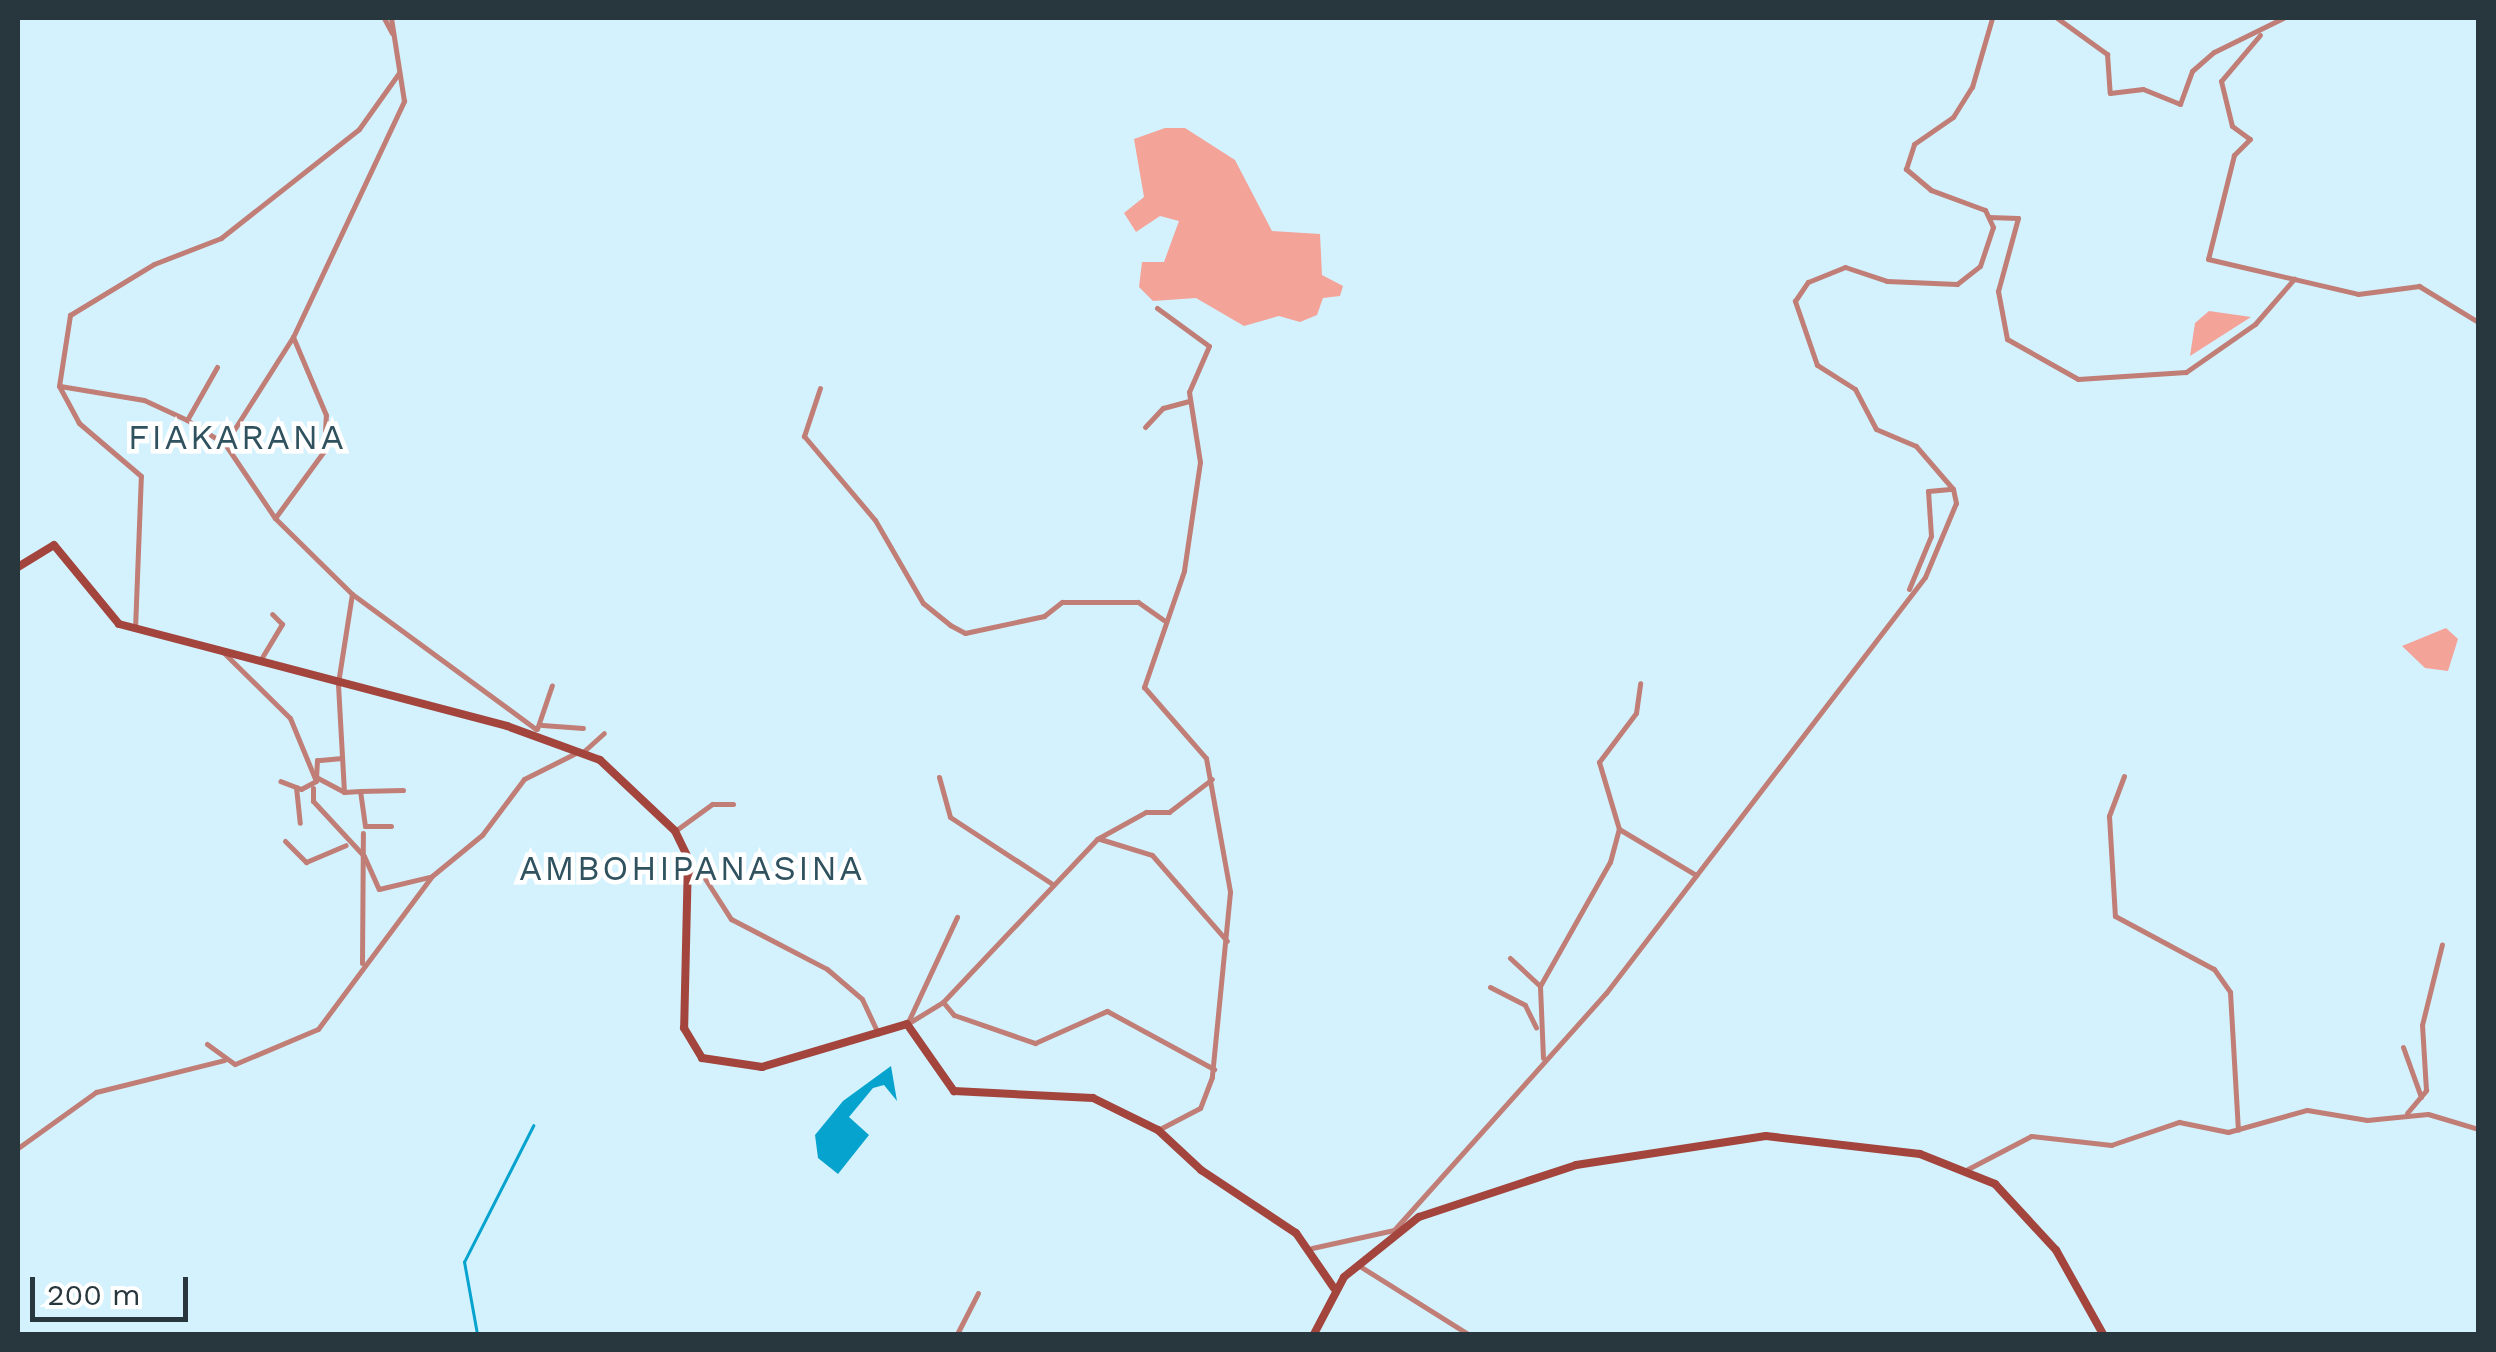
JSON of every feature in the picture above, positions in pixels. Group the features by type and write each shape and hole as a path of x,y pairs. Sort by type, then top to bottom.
{"street":[{"path":"225,444 293,337 404,101 388,18"},
{"path":"1992,18 1972,88 1953,117 1914,144 1906,169 1989,217 2018,218 1998,292 2007,338 2078,380 2186,372 2256,324 2294,279"},
{"path":"2057,18 2107,54 2110,92 2143,89 2180,104 2192,71 2236,35 2260,35"},
{"path":"2283,18 2260,35 2221,81 2232,126 2250,139 2234,155 2206,254 2358,294 2419,286 2478,322"},
{"path":"135,628 141,476 79,423 59,386 79,302 221,238 359,129 400,72"},
{"path":"1953,490 1916,446 1876,430 1854,389 1817,364 1795,300 1808,282 1845,267 1887,281 1957,284 1980,266 1989,217"},
{"path":"1157,308 1209,346 1190,401 1200,462 1184,571 1144,687 1188,730 1212,779 1230,892 1214,1069 1200,1108 1158,1130"},
{"path":"275,518 317,465 327,437 322,400 293,337"},
{"path":"187,420 216,366"},
{"path":"59,386 144,400 225,444 275,518 352,594 536,729 639,792 675,832 690,873 684,1028 702,1058 762,1066 880,1036 907,1024 943,1002 1051,883 1098,838 1146,812 1170,812 1212,779"},
{"path":"820,388 804,436 876,520 923,603 950,625 965,633 1044,616 1062,602 1138,602 1166,622"},
{"path":"1145,427 1163,408 1190,401"},
{"path":"1314,1334 1334,1288 1394,1230 1696,875 1924,576 1953,490"},
{"path":"1902,601 1931,536 1928,491 1953,490"},
{"path":"18,567 61,548 107,615 135,628 338,683 536,729 583,728"},
{"path":"344,792 338,683 352,594"},
{"path":"262,660 282,624 272,614"},
{"path":"222,649 290,718 316,778 344,792 402,790"},
{"path":"1537,1031 1540,986 1584,918 1619,829 1599,762 1603,745 1636,714 1640,683"},
{"path":"536,729 552,684"},
{"path":"18,1148 96,1092 224,1060 246,1062 318,1029 432,876 482,835 524,778 580,753 604,733"},
{"path":"342,758 317,760 313,801 346,846 364,856 380,889 432,876"},
{"path":"2124,776 2109,816 2115,916 2214,969 2230,992 2238,1130"},
{"path":"939,777 950,817 1051,883"},
{"path":"280,781 296,787 313,787"},
{"path":"296,787 300,824"},
{"path":"360,791 365,826 391,826"},
{"path":"675,832 712,804 733,804"},
{"path":"1619,829 1696,875"},
{"path":"362,966 363,833"},
{"path":"1098,838 1152,856 1226,941"},
{"path":"285,841 306,862 346,846"},
{"path":"690,873 704,877 731,919 862,998 880,1036"},
{"path":"907,1024 956,917"},
{"path":"2407,1113 2422,1097 2422,1024 2442,944"},
{"path":"1510,958 1540,986"},
{"path":"1490,987 1525,1005 1537,1031 1543,1058"},
{"path":"943,1002 954,1015 1035,1043 1107,1011 1214,1069"},
{"path":"907,1024 954,1091 1092,1098 1158,1130 1312,1248 1334,1288"},
{"path":"207,1044 224,1060"},
{"path":"2404,1047 2422,1097"},
{"path":"1966,1170 2044,1134 2079,1147 2128,1142 2179,1122 2238,1130 2307,1110 2367,1120 2407,1113 2478,1129"},
{"path":"1312,1248 1394,1230 1576,1165 1766,1136 1904,1151 1966,1170 1994,1184 2056,1250 2103,1334"},
{"path":"1356,1264 1468,1334"},
{"path":"956,1334 978,1294"}],"shaded area":[{"path":"1165,128 1185,128 1235,160 1272,231 1320,234 1322,275 1343,286 1340,296 1323,298 1317,315 1300,322 1279,316 1244,326 1196,298 1153,301 1139,287 1142,262 1164,262 1179,221 1160,216 1136,232 1124,213 1144,197 1134,139"},
{"path":"2209,311 2251,317 2190,356 2195,323"},
{"path":"2446,628 2458,639 2448,671 2425,668 2402,646"}],"water":[{"path":"891,1066 897,1101 884,1085 873,1088 849,1117 869,1135 838,1174 818,1158 815,1135 843,1101"}],"waterway":[{"path":"477,1334 464,1262 533,1126"}],"district":[{"name":"FIAKARANA","path":"237,437"},
{"name":"AMBOHIPANASINA","path":"692,868"}]}
